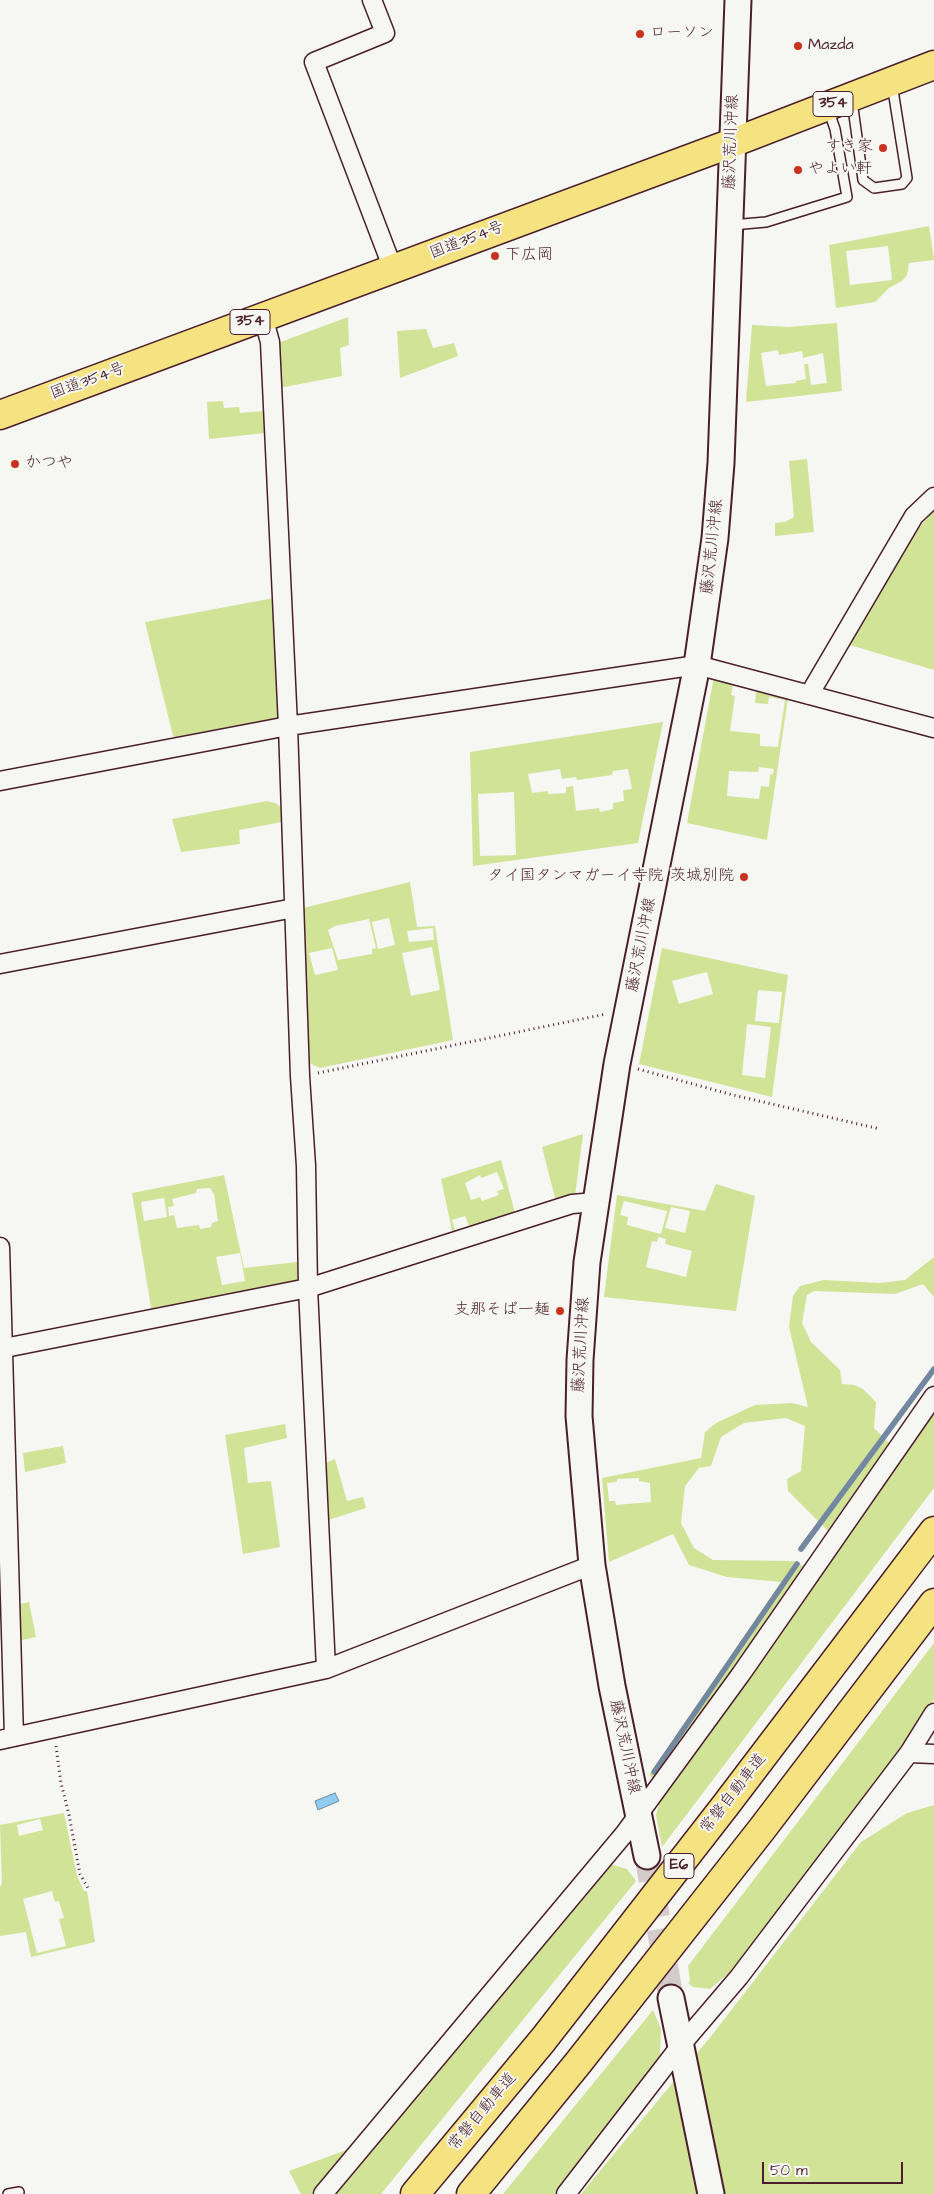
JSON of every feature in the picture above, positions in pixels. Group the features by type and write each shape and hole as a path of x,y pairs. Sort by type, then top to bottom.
{"highway":[{"name":"国道354号","path":"0,415 732,143 934,65"},
{"name":"常磐自動車道","path":"416,2194 549,2032 743,1783 934,1531"},
{"name":"E6","path":"471,2194 578,2063 750,1844 934,1603"}],"main road":[{"name":"藤沢荒川沖線","path":"647,1856 612,1686 592,1565 583,1473 579,1392 584,1300 595,1202 618,1064 696,665 714,547 721,463 738,0"},
{"path":"671,1998 711,2194"}],"street":[{"path":"372,0 385,33 314,62 393,268"},
{"path":"263,317 270,342 288,726 300,1076 306,1166 308,1288 326,1669"},
{"path":"809,695 914,516 934,497"},
{"path":"0,781 288,726 696,665 934,728"},
{"path":"0,964 294,908"},
{"path":"1,1349 308,1288 572,1204 595,1202"},
{"path":"0,1247 7,1738 326,1669 592,1565"},
{"path":"323,2194 638,1816 741,1674 934,1396"},
{"path":"566,2194 681,2045 739,1977 909,1753 934,1713"},
{"path":"909,1753 934,1754"}],"lane":[{"path":"839,102 863,180 874,188 902,184 907,178 892,81"},
{"path":"730,225 766,222 847,197 835,129 839,102"},
{"path":"8,2194 19,2192"}],"path":[{"path":"300,1076 610,1013 628,1014"},
{"path":"618,1064 733,1095 880,1129"},
{"path":"54,1728 61,1783 80,1874 88,1888"}],"green space":[{"path":"929,226 934,260 909,263 907,275 902,281 889,288 875,302 836,308 829,245","holes":["888,246 892,280 850,285 846,251"]},
{"path":"348,317 349,345 340,348 342,376 279,388 278,343"},
{"path":"837,323 842,391 746,402 752,325 788,327","holes":["778,350 779,355 802,351 803,358 823,353 827,383 811,385 808,364 804,364 806,379 796,381 796,383 766,386 761,353"]},
{"path":"426,329 433,348 454,343 458,356 400,378 397,331"},
{"path":"223,401 224,408 239,407 240,413 264,411 265,433 209,439 207,402"},
{"path":"807,459 814,532 775,536 775,523 785,522 794,517 789,461"},
{"path":"934,510 934,670 850,645 908,541"},
{"path":"274,598 278,717 273,722 174,740 145,622"},
{"path":"714,676 788,698 767,840 687,823","holes":["733,684 756,691 755,703 768,704 769,697 785,700 778,747 760,746 760,734 730,731 735,696 731,695","759,767 774,769 773,774 770,775 769,787 761,786 759,799 727,796 729,771 758,772"]},
{"path":"663,722 638,843 473,866 470,752","holes":["560,769 562,779 576,777 577,780 612,775 613,771 628,769 632,789 623,790 624,801 613,803 613,809 600,812 599,808 576,811 573,786 566,787 566,793 548,794 548,791 532,793 528,774","514,792 516,855 480,856 478,794"]},
{"path":"267,801 275,803 282,808 282,822 239,830 240,844 181,852 172,819"},
{"path":"410,882 417,927 435,926 453,1040 320,1068 305,1061 303,908","holes":["389,918 395,945 378,949 372,922","369,919 376,948 372,949 372,954 338,960 328,930 335,926","433,928 434,940 409,942 407,931","432,947 440,990 411,996 402,953","332,948 338,970 315,975 309,953"]},
{"path":"662,948 788,975 772,1097 639,1064","holes":["707,972 713,994 679,1004 672,981","758,990 782,992 779,1023 755,1021","747,1024 771,1027 765,1078 742,1075"]},
{"path":"583,1134 575,1196 556,1202 542,1147"},
{"path":"501,1160 515,1213 453,1235 441,1179","holes":["497,1172 504,1189 497,1191 499,1195 482,1201 480,1197 471,1200 465,1183 480,1175 481,1178","465,1216 470,1228 456,1233 452,1220"]},
{"path":"224,1175 244,1268 297,1262 300,1281 152,1313 132,1193","holes":["210,1188 214,1194 218,1221 212,1223 211,1227 200,1229 199,1225 177,1228 174,1215 169,1216 168,1207 174,1206 172,1199 196,1193 197,1189","164,1198 167,1217 144,1221 141,1202","240,1253 245,1281 222,1285 216,1257"]},
{"path":"716,1184 755,1196 736,1311 604,1297 617,1195 705,1211","holes":["624,1201 667,1211 661,1234 627,1225 628,1217 620,1215","671,1207 690,1211 685,1233 665,1228","658,1237 666,1239 665,1244 692,1251 686,1277 646,1267 652,1241 657,1242"]},
{"path":"934,1257 934,1297 923,1284 895,1294 814,1291 807,1295 802,1323 811,1342 840,1370 842,1384 854,1385 863,1389 876,1402 874,1428 889,1443 828,1531 788,1491 787,1479 801,1471 805,1426 786,1418 744,1423 721,1437 711,1466 699,1468 685,1486 681,1523 694,1548 713,1560 794,1561 805,1567 655,1780 649,1775 781,1582 727,1577 689,1565 673,1534 609,1562 602,1478 701,1458 705,1432 716,1423 755,1405 792,1403 808,1407 789,1327 793,1296 800,1286 824,1280 880,1283 905,1280","holes":["639,1478 639,1481 650,1483 651,1502 616,1505 615,1501 609,1501 607,1483 617,1482 617,1479"]},
{"path":"934,1410 934,1488 662,1847 656,1815 661,1797"},
{"path":"285,1424 287,1438 244,1448 248,1483 271,1481 280,1547 243,1554 225,1435"},
{"path":"63,1446 66,1463 25,1472 23,1453"},
{"path":"335,1459 347,1501 363,1497 366,1508 325,1521 323,1464"},
{"path":"29,1602 36,1637 17,1641 17,1605"},
{"path":"934,1643 934,1699 887,1769 789,1900 729,1973 710,1989 693,1987 688,1983 690,1981 688,1966"},
{"path":"934,1805 934,2194 581,2194 712,2035 861,1842 907,1813"},
{"path":"64,1813 77,1876 84,1891 87,1891 95,1942 31,1957 26,1932 0,1936 0,1887 2,1884 0,1825","holes":["40,1819 43,1830 19,1836 17,1825","52,1891 55,1902 59,1901 64,1918 59,1919 66,1946 37,1953 23,1899"]},
{"path":"610,1864 627,1869 636,1881 381,2194 336,2194"},
{"path":"653,2010 661,2029 660,2055 556,2194 503,2194"},
{"path":"349,2149 313,2194 301,2194 289,2171"}],"water":[{"path":"335,1793 339,1801 318,1810 315,1801"}],"waterway":[{"path":"801,1549 934,1369"},
{"path":"654,1772 797,1564"}],"tunnel":[{"path":"647,1856 671,1998"}],"place":[{"name":"ローソン","path":"640,34"},
{"name":"Mazda","path":"798,46"},
{"name":"すき家","path":"883,148"},
{"name":"やよい軒","path":"798,170"},
{"name":"下広岡","path":"495,256"},
{"name":"かつや","path":"15,464"},
{"name":"タイ国タンマガーイ寺院 茨城別院","path":"744,877"},
{"name":"支那そば一麺","path":"560,1311"}]}
